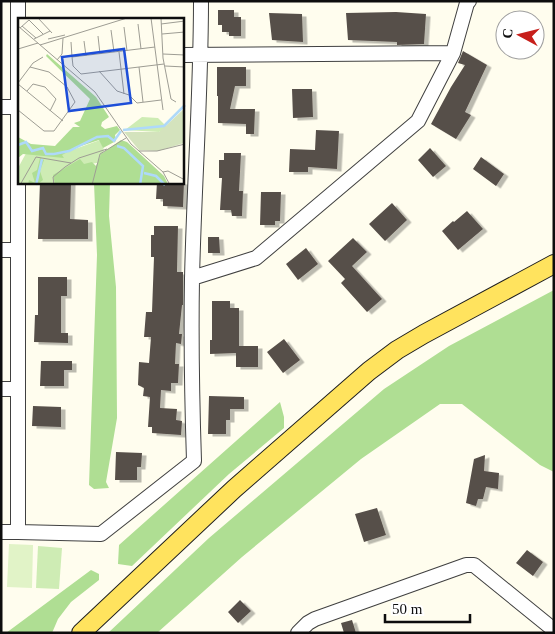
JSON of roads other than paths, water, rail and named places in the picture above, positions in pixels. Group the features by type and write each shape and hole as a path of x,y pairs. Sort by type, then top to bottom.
{"main road":[{"path":"81,633 234,489 369,371 397,350 424,334 554,264"}],"street":[{"path":"18,1 18,532"},
{"path":"1,532 101,534 194,461 192,278 201,55 201,1"},
{"path":"192,278 256,258 418,121 453,53 469,1"},
{"path":"184,55 453,53"},
{"path":"1,107 17,107"},
{"path":"1,250 18,250"},
{"path":"1,389 18,389"},
{"path":"298,633 315,619 466,565 474,565 554,630"}]}
